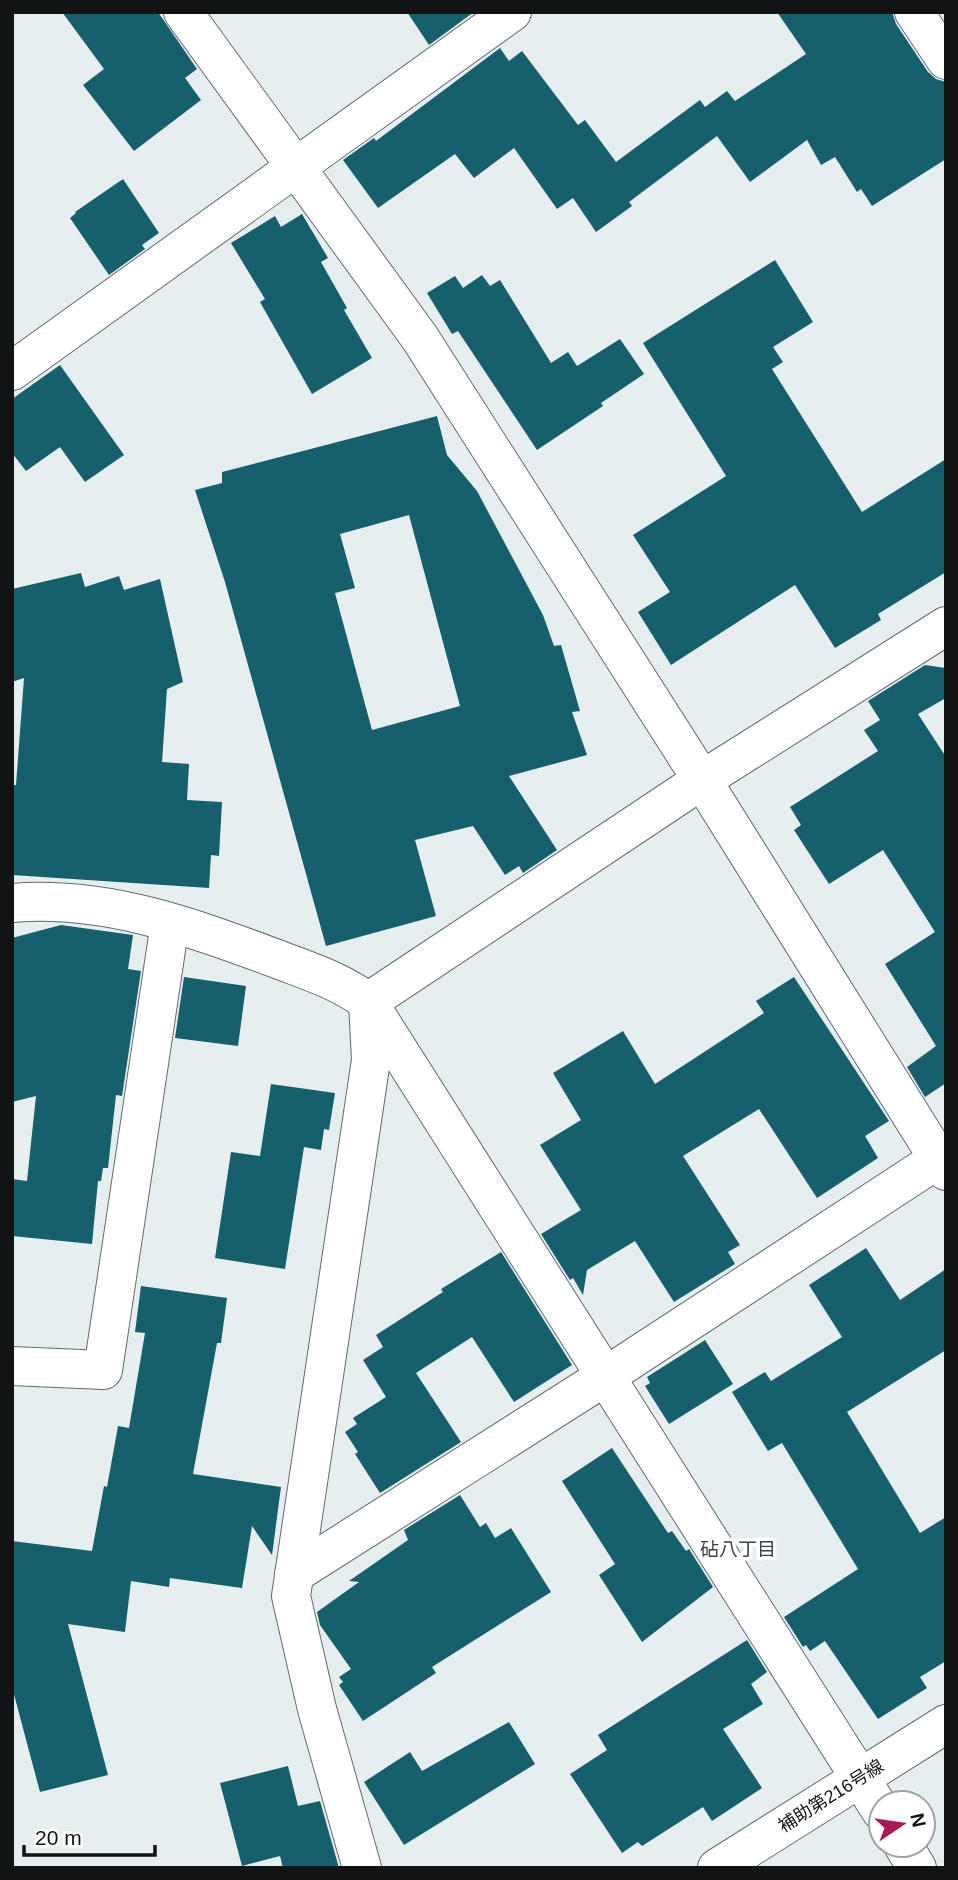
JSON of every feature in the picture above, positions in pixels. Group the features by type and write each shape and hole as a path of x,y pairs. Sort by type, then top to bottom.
{"street":[{"path":"183,12 420,338 943,1161 294,1574"},
{"path":"12,371 512,12"},
{"path":"914,12 946,60"},
{"path":"368,1002 702,780 946,626"},
{"path":"12,903 43,901 106,905 218,937 316,974 352,990 368,1002 867,1789"},
{"path":"12,1366 103,1370 170,923"},
{"path":"362,1868 317,1709 291,1596 371,1060 368,1002"},
{"name":"補助第216号線","path":"717,1868 946,1724"}],"building":[{"path":"62,12 158,12 197,69 185,78 201,100 134,151 83,85 104,69"},
{"path":"407,12 474,12 429,45"},
{"path":"777,12 892,12 896,24 928,72 936,79 946,82 946,159 872,206 861,189 857,192 835,157 821,165 807,140 750,182 717,136 629,202 632,206 596,232 573,198 557,209 514,148 474,178 455,154 378,208 343,160 374,138 376,141 500,48 509,61 522,51 578,125 585,120 616,162 700,100 705,107 727,91 735,101 806,54"},
{"path":"123,179 159,233 142,245 145,249 109,275 70,218"},
{"path":"302,214 328,258 321,262 347,308 344,310 372,358 312,394 260,302 265,299 231,243 275,216 281,227"},
{"path":"775,260 813,322 773,347 783,362 772,369 862,512 946,459 946,572 878,614 881,620 835,648 795,585 671,665 638,612 670,592 633,535 726,476 643,343"},
{"path":"482,275 490,286 500,280 551,363 568,352 577,366 620,339 644,374 601,403 603,406 537,450 458,331 452,334 427,293 455,276 463,288"},
{"path":"60,365 124,455 85,482 60,447 26,471 12,453 12,399"},
{"path":"437,416 447,455 477,491 543,615 554,646 561,645 580,711 572,712 587,755 509,776 557,850 523,873 519,866 505,875 473,826 415,840 436,916 326,946 225,582 195,490 222,483 222,472","holes":["409,515 460,706 372,730 335,593 355,588 340,534"]},
{"path":"81,573 85,587 119,576 124,590 160,579 183,682 167,689 162,762 189,764 187,800 222,802 219,856 211,855 209,888 12,875 12,785 16,785 24,678 12,682 12,589"},
{"path":"925,665 946,668 946,698 918,714 946,757 946,1083 925,1097 907,1067 936,1046 885,964 935,932 883,850 829,884 794,830 801,825 790,807 878,751 864,730 880,720 868,701"},
{"path":"61,925 133,935 128,969 141,971 122,1096 116,1095 108,1168 103,1168 101,1181 98,1181 92,1244 12,1236 12,1179 27,1181 36,1096 12,1102 12,938"},
{"path":"184,977 246,986 238,1046 175,1038"},
{"path":"794,977 889,1121 865,1136 878,1158 817,1198 759,1109 683,1156 740,1245 728,1252 735,1264 674,1302 635,1241 587,1270 583,1295 573,1278 570,1280 541,1234 581,1210 540,1145 581,1120 553,1073 623,1031 655,1084 764,1013 756,1001"},
{"path":"271,1084 335,1093 329,1130 324,1129 321,1150 304,1147 285,1269 215,1258 231,1152 260,1156"},
{"path":"866,1248 900,1300 946,1269 946,1350 847,1412 920,1533 946,1517 946,1661 920,1677 927,1688 878,1719 825,1641 810,1651 806,1645 803,1647 784,1617 858,1569 782,1443 768,1451 732,1392 765,1372 771,1381 842,1337 809,1285"},
{"path":"501,1252 572,1365 514,1402 472,1337 416,1373 461,1442 380,1493 355,1454 358,1452 345,1432 357,1424 353,1418 386,1397 363,1360 383,1347 376,1335 443,1292 441,1289"},
{"path":"141,1286 227,1298 221,1343 217,1343 193,1474 281,1487 272,1555 252,1526 242,1588 170,1578 169,1587 131,1581 125,1632 68,1624 108,1775 40,1792 12,1687 12,1541 92,1551 118,1426 129,1428 145,1333 135,1332"},
{"path":"705,1340 733,1384 669,1424 645,1386 650,1383 647,1377"},
{"path":"612,1448 668,1533 672,1531 686,1551 689,1549 713,1587 642,1642 599,1575 615,1564 562,1481"},
{"path":"460,1495 480,1527 486,1523 495,1538 511,1528 551,1592 432,1667 436,1673 363,1721 339,1685 343,1682 339,1677 351,1669 320,1625 317,1612 359,1582 349,1581 408,1540 404,1530"},
{"path":"747,1640 767,1672 751,1684 763,1704 723,1729 762,1788 712,1821 703,1807 642,1846 638,1842 622,1853 570,1774 607,1750 598,1735"},
{"path":"509,1722 535,1764 404,1845 364,1782 410,1752 422,1771"},
{"path":"288,1766 298,1806 320,1801 339,1868 283,1868 280,1856 242,1866 220,1783"}],"district":[{"name":"砧八丁目","path":"738,1549"}]}
